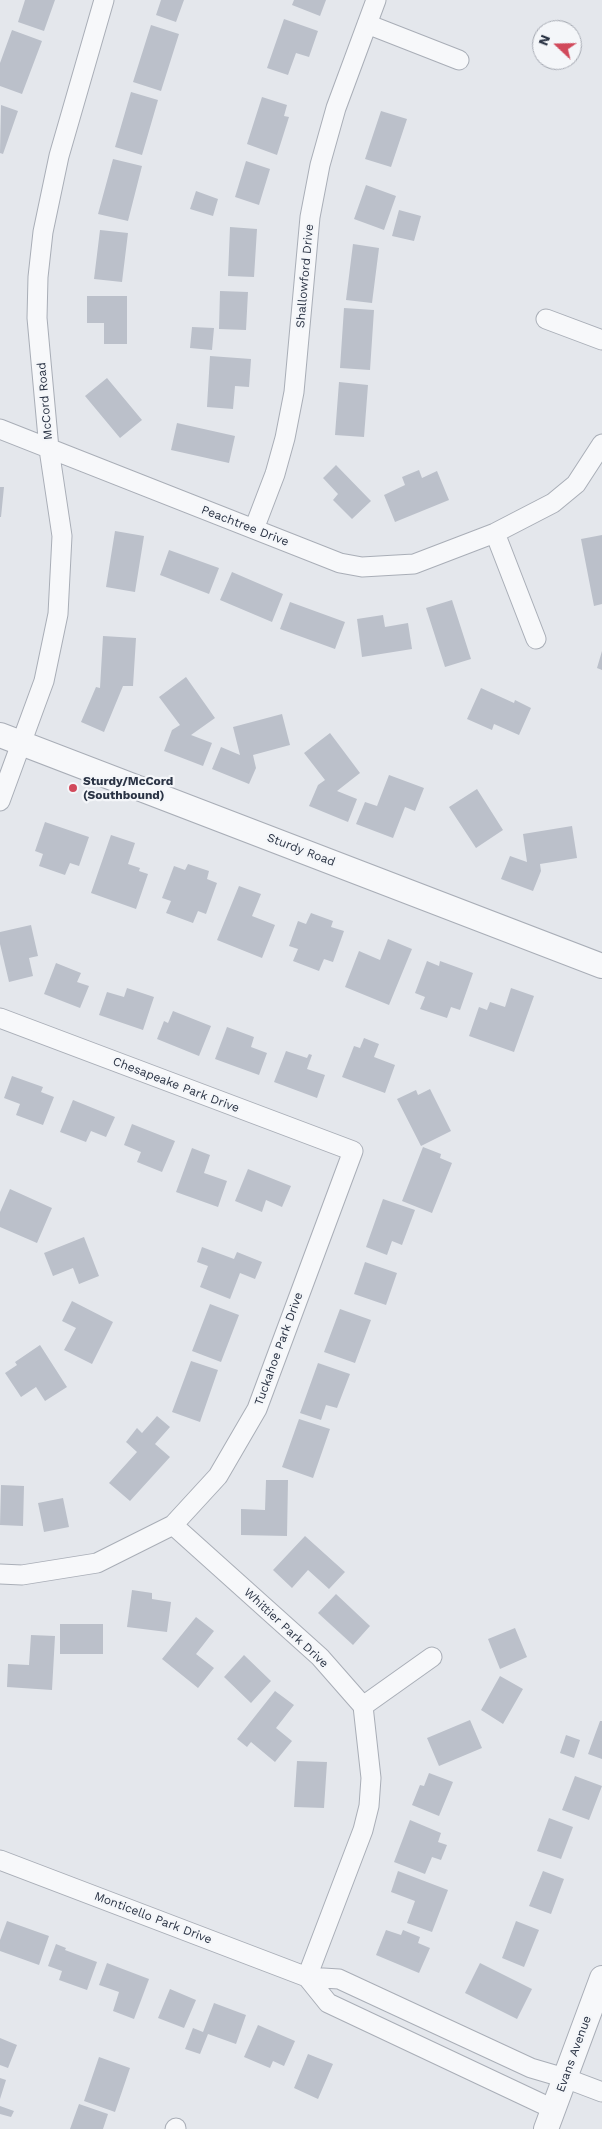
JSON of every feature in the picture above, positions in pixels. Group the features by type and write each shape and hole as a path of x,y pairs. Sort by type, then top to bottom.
{"street":[{"name":"McCord Road","path":"0,801 11,739 44,681 58,614 62,536 49,448 37,318 38,277 43,232 59,156 104,0"},
{"name":"Shallowford Drive","path":"254,529 275,474 285,438 294,392 310,217 320,165 336,108 376,0"},
{"path":"366,24 459,60"},
{"path":"546,319 602,340"},
{"name":"Peachtree Drive","path":"0,429 340,563 362,567 414,564 495,533 553,503 576,484 602,444"},
{"path":"495,533 536,639"},
{"name":"Sturdy Road","path":"11,739 602,966"},
{"name":"Chesapeake Park Drive","path":"0,1018 353,1151"},
{"name":"Tuckahoe Park Drive","path":"0,1574 22,1574 97,1563 173,1525 218,1476 257,1409 353,1151"},
{"name":"Whittier Park Drive","path":"173,1525 320,1658 363,1706"},
{"path":"306,1977 363,1830 369,1806 371,1778 363,1706 432,1657"},
{"name":"Monticello Park Drive","path":"0,1860 306,1977 339,1979 531,2068 602,2092"},
{"name":"Monticello Park Drive","path":"306,1977 328,2003 550,2119"},
{"name":"Evans Avenue","path":"550,2119 602,1978"}],"building":[{"path":"25,0 55,0 44,31 18,22"},
{"path":"161,0 184,0 176,22 156,15"},
{"path":"294,0 326,0 320,16 292,5"},
{"path":"284,19 318,31 309,57 296,53 288,75 267,68"},
{"path":"151,25 179,34 161,91 133,82"},
{"path":"12,30 42,41 22,94 0,86 0,63"},
{"path":"131,92 158,100 142,155 115,147"},
{"path":"262,97 287,105 284,116 289,117 277,155 247,144"},
{"path":"1,105 18,111 3,154 0,153"},
{"path":"381,111 407,119 391,167 365,159"},
{"path":"113,159 142,166 128,221 98,214"},
{"path":"246,161 270,169 259,205 235,197"},
{"path":"366,185 396,196 384,230 354,219"},
{"path":"196,191 218,199 213,216 190,209"},
{"path":"399,210 421,216 414,241 392,236"},
{"path":"230,227 257,229 254,277 228,276"},
{"path":"100,230 128,233 122,282 94,279"},
{"path":"353,244 379,248 372,303 346,300"},
{"path":"220,291 248,292 246,330 219,329"},
{"path":"87,296 127,296 127,344 104,344 104,323 87,323"},
{"path":"344,308 374,310 370,370 340,368"},
{"path":"192,327 214,328 212,350 190,348"},
{"path":"210,356 251,359 249,387 235,386 233,409 207,407"},
{"path":"107,378 142,420 120,438 85,396"},
{"path":"339,382 368,385 364,437 335,435"},
{"path":"177,423 235,436 229,463 171,450"},
{"path":"336,465 371,501 352,519 333,500 338,494 323,478"},
{"path":"419,470 422,478 437,471 449,500 395,522 384,495 405,485 402,477"},
{"path":"0,487 4,487 1,517 0,517"},
{"path":"115,531 144,536 135,592 106,587"},
{"path":"602,535 602,604 594,606 581,539"},
{"path":"169,550 219,568 209,594 160,575"},
{"path":"232,572 283,594 272,622 220,600"},
{"path":"452,600 471,659 445,667 426,608"},
{"path":"290,602 345,622 335,649 280,629"},
{"path":"383,615 385,627 408,623 412,649 362,657 357,619"},
{"path":"103,636 136,638 133,686 123,686 104,732 81,722 96,687 100,688"},
{"path":"602,651 602,670 597,668"},
{"path":"186,677 215,718 191,735 212,743 203,766 164,751 172,730 180,725 159,697"},
{"path":"481,688 514,703 515,700 531,708 519,735 494,724 492,730 467,719"},
{"path":"282,714 290,745 253,755 256,768 249,784 212,769 221,747 240,755 233,727"},
{"path":"330,733 360,773 337,791 357,799 348,822 309,806 318,785 325,780 304,753"},
{"path":"389,775 424,788 415,811 405,807 393,838 356,824 365,802 377,806"},
{"path":"477,789 503,830 476,848 449,807"},
{"path":"45,822 89,837 79,866 70,863 65,875 39,866 43,854 35,851"},
{"path":"572,826 577,858 540,864 541,871 533,891 501,879 510,856 527,862 523,834"},
{"path":"111,835 135,843 128,864 140,868 139,871 148,874 136,909 91,893"},
{"path":"188,864 209,871 207,879 217,883 206,914 198,911 193,923 166,913 171,901 162,898 174,866 185,870"},
{"path":"239,886 261,894 252,916 275,925 262,958 217,940"},
{"path":"311,913 333,921 331,927 344,931 333,962 324,959 319,971 293,961 298,949 289,946 298,921 306,924"},
{"path":"31,925 38,956 29,958 33,976 9,982 0,944 0,932"},
{"path":"388,939 412,949 389,1005 345,987 359,951 380,960"},
{"path":"427,961 439,966 440,961 473,973 460,1010 451,1007 447,1018 420,1009 425,997 415,993"},
{"path":"56,963 81,973 77,982 89,986 80,1008 44,994"},
{"path":"127,988 154,997 143,1030 99,1015 107,992 124,997"},
{"path":"511,988 534,996 514,1052 469,1036 479,1007 487,1010 490,1002 505,1007"},
{"path":"173,1011 211,1026 199,1056 157,1039 164,1021 168,1023"},
{"path":"227,1027 254,1037 251,1047 267,1053 259,1075 215,1059"},
{"path":"364,1038 379,1044 374,1057 395,1065 385,1093 342,1077 354,1046 360,1048"},
{"path":"286,1051 307,1058 309,1054 312,1055 307,1069 325,1075 317,1098 274,1082"},
{"path":"12,1076 43,1087 41,1092 54,1097 43,1125 16,1115 20,1104 4,1098"},
{"path":"430,1089 451,1131 421,1146 397,1099 416,1090 418,1095"},
{"path":"73,1100 115,1117 106,1137 91,1131 86,1142 60,1132"},
{"path":"132,1124 175,1141 162,1172 137,1162 141,1152 124,1145"},
{"path":"423,1147 441,1154 440,1158 452,1163 432,1213 402,1201"},
{"path":"192,1148 210,1155 204,1173 227,1181 218,1207 176,1192"},
{"path":"248,1169 291,1186 282,1207 266,1200 262,1212 235,1201"},
{"path":"10,1189 52,1208 37,1243 0,1227 0,1212"},
{"path":"383,1199 415,1210 402,1245 392,1241 387,1255 366,1247"},
{"path":"84,1237 99,1276 79,1284 73,1268 53,1276 44,1253"},
{"path":"202,1247 234,1259 237,1252 262,1262 255,1279 240,1273 230,1299 200,1287 208,1266 197,1262"},
{"path":"365,1262 397,1273 386,1305 354,1294"},
{"path":"72,1301 113,1322 92,1364 64,1350 76,1328 62,1321"},
{"path":"210,1304 239,1315 221,1362 192,1351"},
{"path":"340,1309 371,1320 355,1363 324,1352"},
{"path":"40,1345 67,1387 45,1401 36,1387 21,1397 5,1373 17,1365 15,1362"},
{"path":"191,1361 218,1370 200,1422 172,1412"},
{"path":"318,1363 350,1374 337,1408 326,1405 321,1420 300,1413"},
{"path":"157,1416 170,1427 155,1444 170,1457 130,1501 109,1483 137,1452 126,1442 137,1428 142,1433"},
{"path":"299,1419 330,1429 313,1478 282,1467"},
{"path":"266,1480 288,1480 287,1536 241,1535 241,1509 265,1510"},
{"path":"1,1485 24,1486 23,1526 0,1525"},
{"path":"63,1498 69,1527 44,1532 38,1503"},
{"path":"305,1536 345,1572 329,1589 308,1570 292,1588 273,1570"},
{"path":"132,1590 152,1593 152,1599 171,1602 167,1632 127,1627"},
{"path":"336,1594 370,1626 353,1645 318,1613"},
{"path":"196,1617 214,1631 196,1654 214,1668 198,1688 162,1659"},
{"path":"60,1624 103,1624 103,1654 60,1654"},
{"path":"515,1628 527,1657 500,1669 488,1639"},
{"path":"31,1635 55,1636 52,1690 7,1687 8,1664 29,1665"},
{"path":"244,1655 271,1681 251,1703 224,1677"},
{"path":"500,1676 523,1689 503,1724 481,1710"},
{"path":"275,1691 294,1705 276,1728 292,1741 275,1762 251,1742 247,1747 237,1739"},
{"path":"470,1720 482,1748 439,1766 427,1738"},
{"path":"600,1721 602,1721 602,1759 588,1754"},
{"path":"566,1735 580,1740 574,1758 560,1753"},
{"path":"297,1761 327,1762 324,1808 294,1807"},
{"path":"429,1773 453,1782 439,1816 412,1805 420,1785 424,1786"},
{"path":"575,1776 602,1786 589,1820 562,1810"},
{"path":"549,1818 573,1827 561,1859 537,1851"},
{"path":"410,1820 441,1833 438,1842 447,1845 441,1860 432,1857 425,1874 394,1862"},
{"path":"398,1871 448,1890 432,1932 407,1923 415,1901 391,1892"},
{"path":"543,1871 564,1879 551,1914 529,1906"},
{"path":"7,1921 49,1936 39,1965 0,1951 0,1940"},
{"path":"516,1921 539,1930 524,1967 502,1958"},
{"path":"386,1930 401,1935 403,1930 420,1937 418,1943 430,1948 419,1973 376,1955"},
{"path":"56,1944 66,1948 65,1950 97,1962 87,1990 59,1980 62,1971 48,1966"},
{"path":"107,1963 149,1979 134,2019 113,2011 119,1992 99,1985"},
{"path":"480,1963 532,1989 517,2019 465,1993"},
{"path":"170,1989 196,2000 184,2028 158,2018"},
{"path":"214,2003 246,2015 236,2044 208,2034 200,2054 185,2049 193,2028 203,2032"},
{"path":"258,2025 295,2041 284,2066 273,2061 270,2068 244,2057"},
{"path":"0,2038 17,2045 8,2068 0,2065"},
{"path":"308,2054 333,2064 318,2099 294,2088"},
{"path":"99,2057 130,2068 115,2112 84,2101"},
{"path":"0,2078 6,2080 0,2099"},
{"path":"79,2104 108,2114 103,2129 70,2129"},
{"path":"0,2106 14,2111 11,2117 0,2114"}],"place":[{"name":"Sturdy/McCord (Southbound)","path":"73,788"}]}
